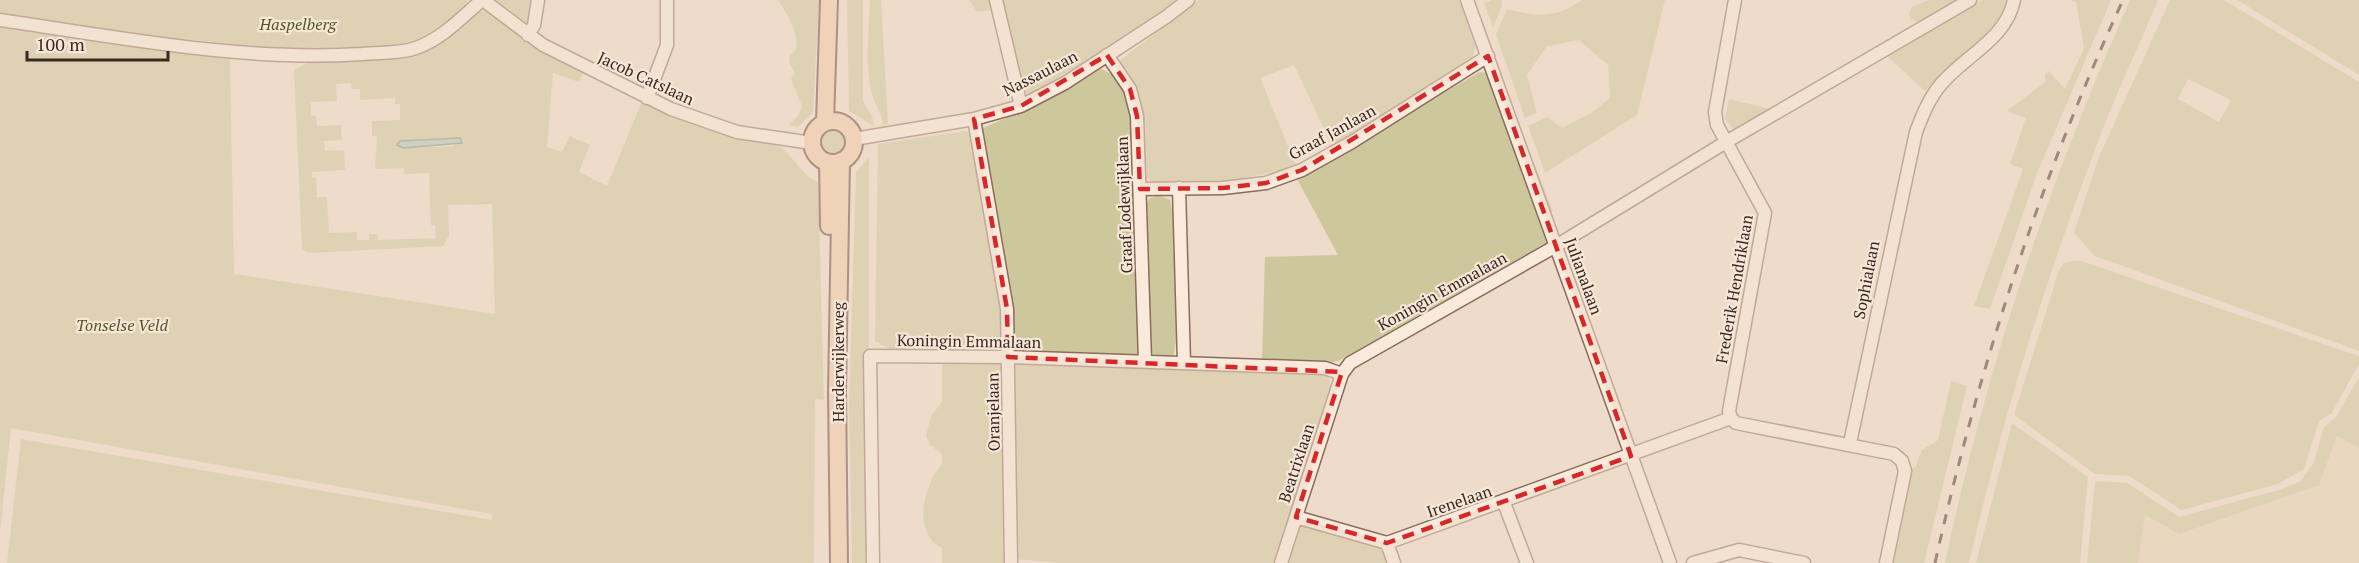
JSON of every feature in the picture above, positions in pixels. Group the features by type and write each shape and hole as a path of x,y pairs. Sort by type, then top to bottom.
{"main road":[{"path":"829,0 832,122"},
{"path":"832,122 837,0"},
{"path":"832,122 849,128 854,139 851,152 835,162 816,156 812,143 815,130 832,122"},
{"name":"Harderwijkerweg","path":"831,563 835,162"},
{"name":"Harderwijkerweg","path":"835,162 839,563"}],"street":[{"path":"0,20 248,53 329,56 395,52 418,47 446,31 483,0"},
{"name":"Jacob Catslaan","path":"483,0 528,35 646,98 717,127 812,143"},
{"path":"528,35 534,25 538,0"},
{"path":"646,98 667,45 667,0"},
{"path":"996,0 1021,106"},
{"name":"Nassaulaan","path":"854,139 974,119 1021,106 1107,56 1188,0"},
{"name":"Julianalaan","path":"1467,0 1670,563"},
{"name":"Frederik Hendriklaan","path":"1731,418 1729,411 1764,231 1765,213 1762,201 1717,125 1715,112 1736,0"},
{"name":"Koningin Emmalaan","path":"873,563 870,356 1145,361 1325,368 1342,374 1357,358 1556,246 1726,142 1970,0"},
{"name":"Sophialaan","path":"1850,443 1916,132 1930,97 1943,81 1992,38 2005,22 2014,0"},
{"name":"Graaf Lodewijklaan","path":"1107,56 1130,89 1137,116 1145,361"},
{"name":"Graaf Janlaan","path":"1140,189 1223,188 1266,183 1302,170 1352,142 1488,56"},
{"name":"Oranjelaan","path":"974,119 1007,309 1011,563"},
{"path":"1179,188 1184,363"},
{"name":"Beatrixlaan","path":"1281,563 1342,374"},
{"path":"1731,418 1736,423 1850,443 1894,454 1902,460 1905,471 1886,563"},
{"name":"Irenelaan","path":"1387,543 1731,418"},
{"path":"1504,502 1527,563"},
{"path":"1296,517 1387,543 1394,563"},
{"path":"1693,563 1739,550 1804,563"}],"highlighted area":[{"path":"1107,55 1130,89 1137,116 1140,189 1223,188 1266,183 1302,170 1488,56 1631,456 1387,543 1296,517 1342,372 1008,357 1007,309 974,119 1021,106"}],"shaded area":[{"path":"460,138 462,143 403,148 397,145 400,141"},
{"path":"2337,436 2359,448 2359,563 2138,563 2144,514 2179,534 2319,485"}],"green space":[{"name":"Haspelberg","path":"0,0 468,0 465,10 426,41 407,46 312,52 143,35 0,13"},
{"path":"494,0 534,0 528,22 522,23"},
{"path":"778,0 819,0 813,113 798,127 789,125 799,115 802,106 791,79 795,73 789,63 790,55 795,51 795,31"},
{"path":"847,0 863,0 863,101 872,116 874,126 849,111"},
{"path":"870,0 881,0 888,124 883,125 869,79"},
{"path":"969,0 990,0 992,10 977,12"},
{"path":"1001,0 1177,0 1123,40 1030,94 1021,89"},
{"path":"1199,0 1459,0 1476,47 1471,60 1332,146 1294,65 1260,78 1296,165 1242,179 1194,185 1156,182 1145,176 1140,109 1118,65 1119,61"},
{"path":"1502,0 1502,6 1493,27 1484,3"},
{"path":"1582,0 1665,0 1637,115 1545,173 1528,126 1547,117 1562,128 1591,113 1610,98 1608,65 1579,40 1547,46 1527,75 1537,113 1525,118 1496,34 1507,9 1527,14 1555,13"},
{"path":"1928,0 1959,0 1920,23 1911,20 1909,14 1912,7"},
{"path":"1982,0 2011,0 1995,26 1925,91 1887,56"},
{"path":"2070,0 2111,0 2037,173 1990,309 1974,306 2023,169 2010,164 2026,118 2007,111 2045,82 2045,74 2049,71 2065,89 2084,48 2076,2"},
{"path":"2130,0 2158,0 2100,135 2057,255 2009,408 1969,563 1945,563 1980,418 2023,277 2072,138"},
{"path":"2170,0 2224,0 2359,82 2359,351 2095,256 2074,233 2099,157","holes":["2188,79 2231,100 2219,122 2178,99"]},
{"path":"2237,0 2359,0 2359,75"},
{"name":"Tonselse Veld","path":"488,10 584,71 579,82 553,73 547,147 562,152 570,136 590,145 579,172 607,186 642,101 703,128 779,146 807,175 818,182 824,400 815,399 814,563 7,563 21,439 492,520 492,514 11,428 0,532 0,25 230,59 234,274 495,314 492,204 448,205 449,236 443,246 309,253 302,249 294,70 310,61 416,54 476,12","holes":["351,83 352,89 360,89 360,100 395,98 395,104 400,104 400,120 372,121 372,136 377,136 375,169 404,168 404,174 429,173 431,225 435,226 436,238 378,240 377,234 369,234 369,240 357,240 357,232 329,233 327,197 317,197 316,178 312,178 312,172 345,170 344,150 325,151 324,141 342,140 341,125 317,126 316,116 311,115 311,102 337,101 336,84","459,138 453,146 403,148 400,141"]},
{"path":"1100,69 1108,72 1119,82 1126,95 1133,118 1138,354 1135,357 1016,353 1013,349 983,128 1029,108"},
{"path":"1480,72 1486,73 1548,242 1340,360 1327,364 1262,361 1265,257 1338,255 1296,177"},
{"path":"1729,99 1774,110 1736,132 1725,119"},
{"path":"1521,130 1553,211 1549,213 1520,133"},
{"path":"833,131 841,134 844,142 841,150 833,153 825,150 822,142 825,134"},
{"path":"966,131 973,137 995,270 1003,329 1001,348 996,353 891,350 875,341 878,144"},
{"path":"869,157 869,563 852,563 849,407 856,173"},
{"path":"1158,195 1170,200 1173,215 1176,339 1173,359 1153,358 1149,348 1146,205 1149,199"},
{"path":"2081,261 2359,356 2359,364 2332,413 2319,421 2304,469 2278,484 2182,510 2129,476 2095,474 2014,415 2059,270 2064,263"},
{"path":"942,362 999,363 1002,367 1005,563 942,563 942,548 927,532 924,521 926,496 935,473 942,464 942,454 930,445 926,436 931,416 942,402"},
{"path":"1012,364 1324,374 1330,380 1331,386 1275,563 1064,563 1013,559"},
{"path":"2359,377 2359,448 2337,436 2319,485 2179,534 2145,515 2138,563 2087,563 2095,481 2127,483 2179,517 2282,489 2301,481 2314,462 2324,427 2336,417"},
{"path":"1951,381 1967,386 1924,563 1892,563 1910,471 1916,466 1922,450 1938,440"},
{"path":"2012,423 2088,477 2080,563 1976,563"},
{"path":"1306,526 1383,550 1387,563 1286,563 1297,528"}],"railway":[{"path":"1935,563 1971,419 2014,276 2065,136 2123,0"}]}
